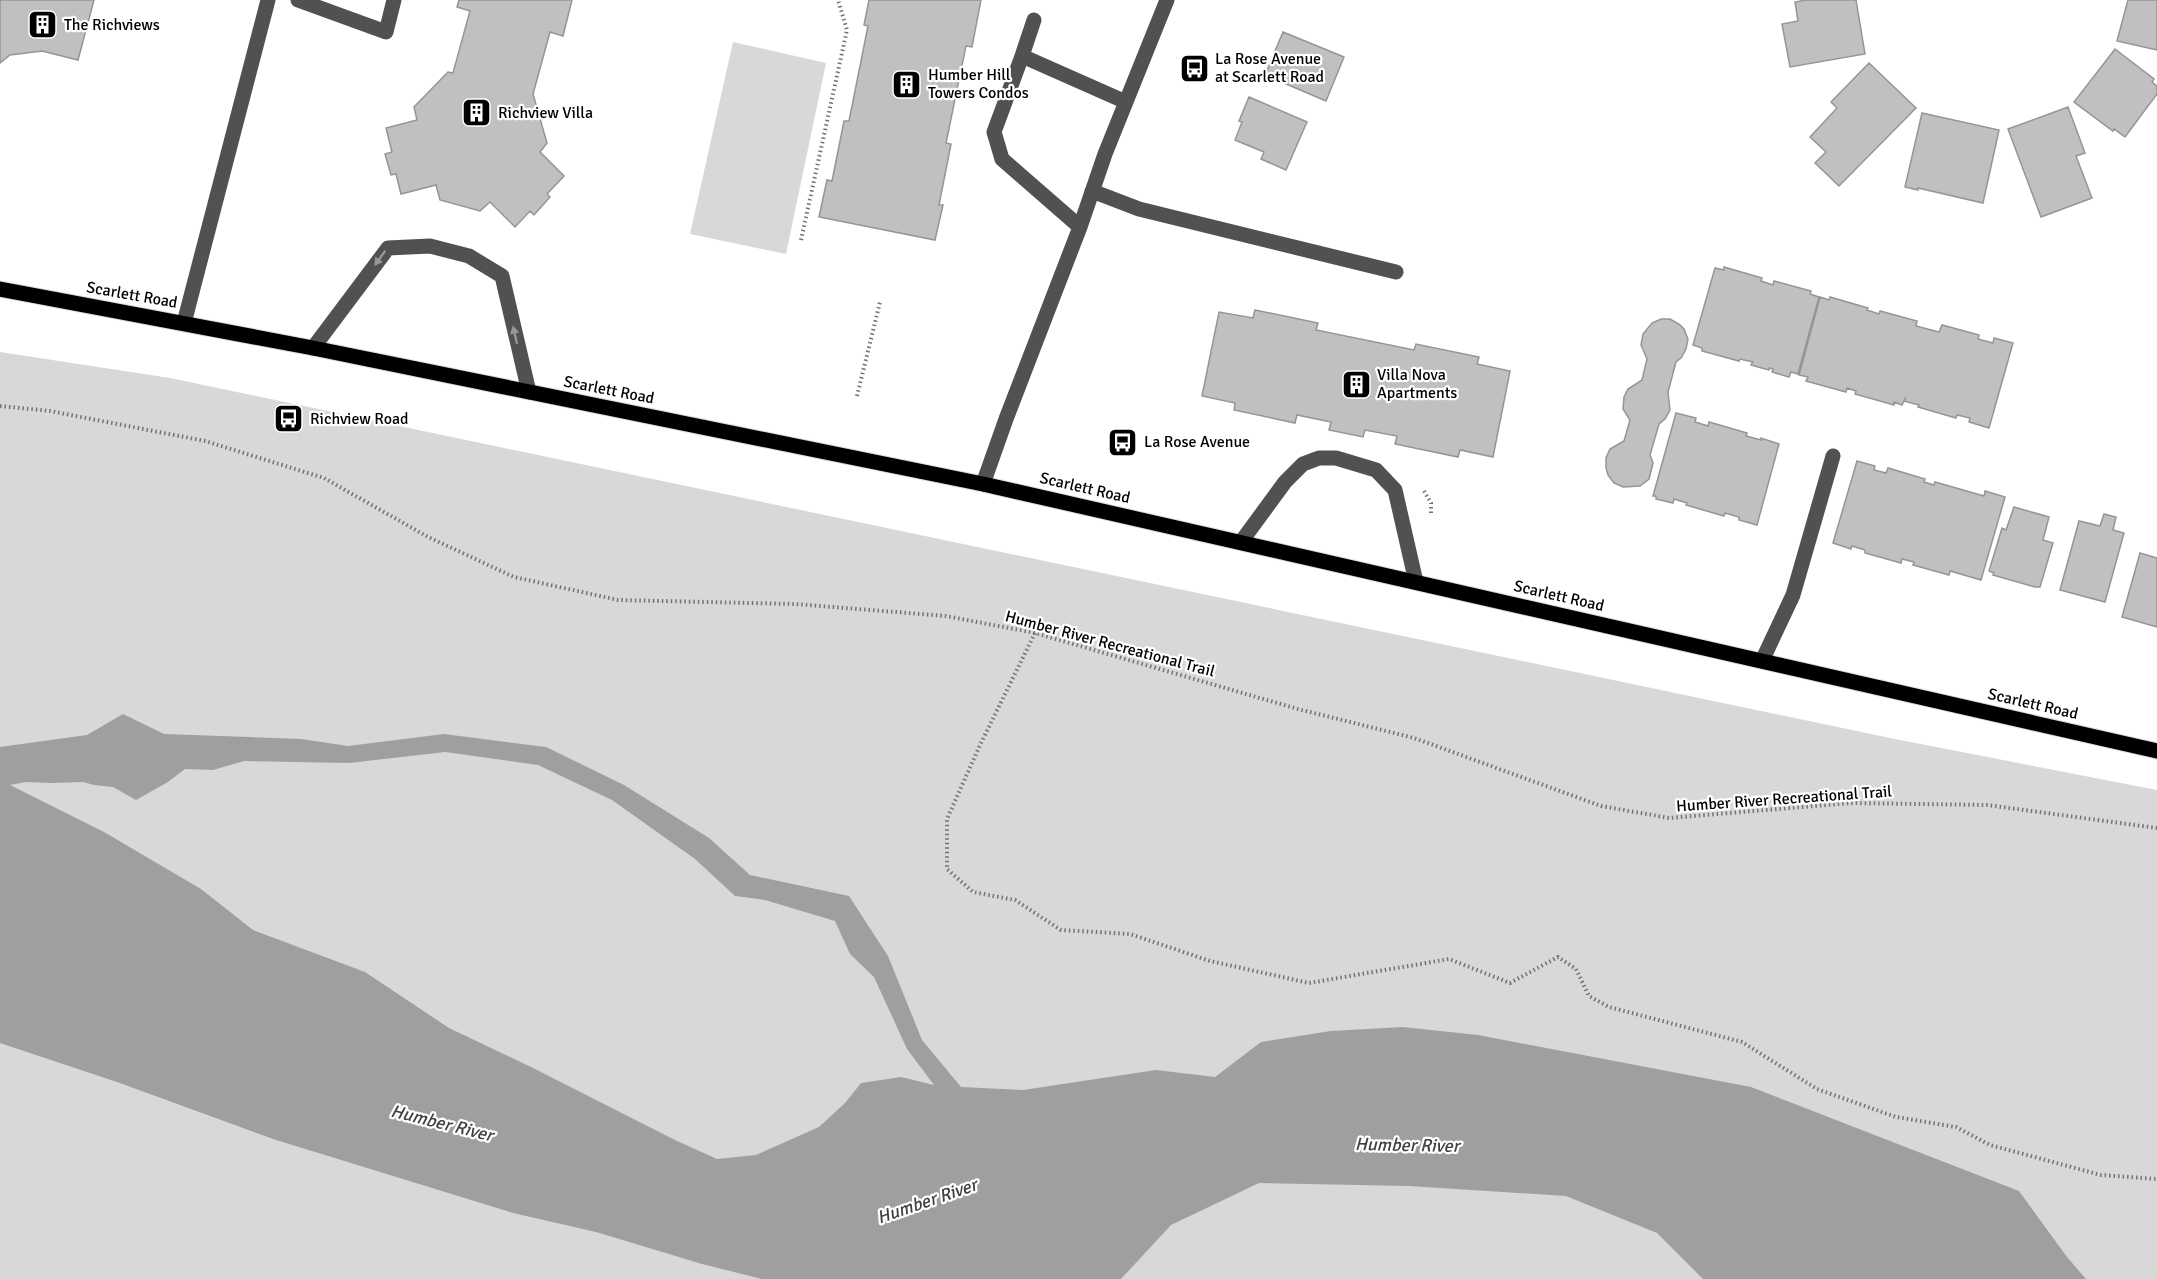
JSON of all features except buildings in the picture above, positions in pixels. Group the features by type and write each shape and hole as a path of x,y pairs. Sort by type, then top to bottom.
{"main road":[{"name":"Scarlett Road","path":"0,289 313,348 983,484 2157,751"}],"street":[{"path":"184,323 268,0"},
{"path":"298,0 386,32 394,0"},
{"path":"983,484 1092,191 1167,0"},
{"path":"1034,20 994,132 1002,159 1080,226"},
{"path":"1022,56 1126,102"},
{"path":"1092,191 1139,209 1396,272"},
{"path":"313,348 388,248 430,246 469,256 502,276 529,392"},
{"path":"1762,661 1793,595 1833,456"},
{"path":"1241,542 1285,482 1303,464 1318,458 1336,458 1376,470 1395,490 1416,582"}],"path":[{"path":"801,240 847,30 838,0"},
{"path":"857,396 880,302"},
{"name":"Humber River Recreational Trail","path":"0,406 50,411 205,441 324,477 428,537 514,577 618,600 819,606 946,616 1035,633 1298,709 1414,738 1601,806 1669,818 1851,803 1987,805 2157,828"},
{"path":"1035,633 980,745 947,819 947,869 973,892 1015,900 1061,930 1130,934 1210,961 1309,983 1449,959 1510,983 1558,957 1576,969 1588,996 1609,1007 1742,1042 1817,1089 1896,1118 1956,1127 1990,1145 2101,1175 2157,1179"}],"shaded area":[{"path":"733,42 826,63 786,254 690,234"},
{"path":"0,352 170,378 1895,739 2157,790 2157,1279 0,1279"}],"water":[{"name":"Humber River","path":"123,714 164,734 301,739 348,746 444,734 546,747 624,785 709,838 750,875 849,896 888,956 922,1040 961,1087 1023,1090 1156,1070 1215,1077 1261,1042 1331,1031 1403,1027 1478,1035 1751,1087 2019,1191 2086,1279 1703,1279 1657,1233 1566,1196 1409,1186 1259,1183 1171,1225 1121,1279 762,1279 702,1264 596,1232 513,1213 273,1139 117,1082 0,1043 0,747 87,735","holes":["445,752 538,765 612,800 695,859 735,896 765,900 835,921 850,954 874,977 907,1049 934,1085 901,1077 861,1083 845,1103 819,1127 756,1155 717,1159 449,1028 365,972 253,930 201,889 104,832 10,785 26,782 83,782 113,787 136,800 168,782 185,769 213,770 244,761 349,763"]}],"place":[{"name":"The Richviews","path":"43,25"},
{"name":"La Rose Avenue at Scarlett Road","path":"1194,68"},
{"name":"Humber Hill Towers Condos","path":"907,84"},
{"name":"Richview Villa","path":"477,113"},
{"name":"Villa Nova Apartments","path":"1356,384"},
{"name":"Richview Road","path":"289,419"},
{"name":"La Rose Avenue","path":"1123,442"}]}
